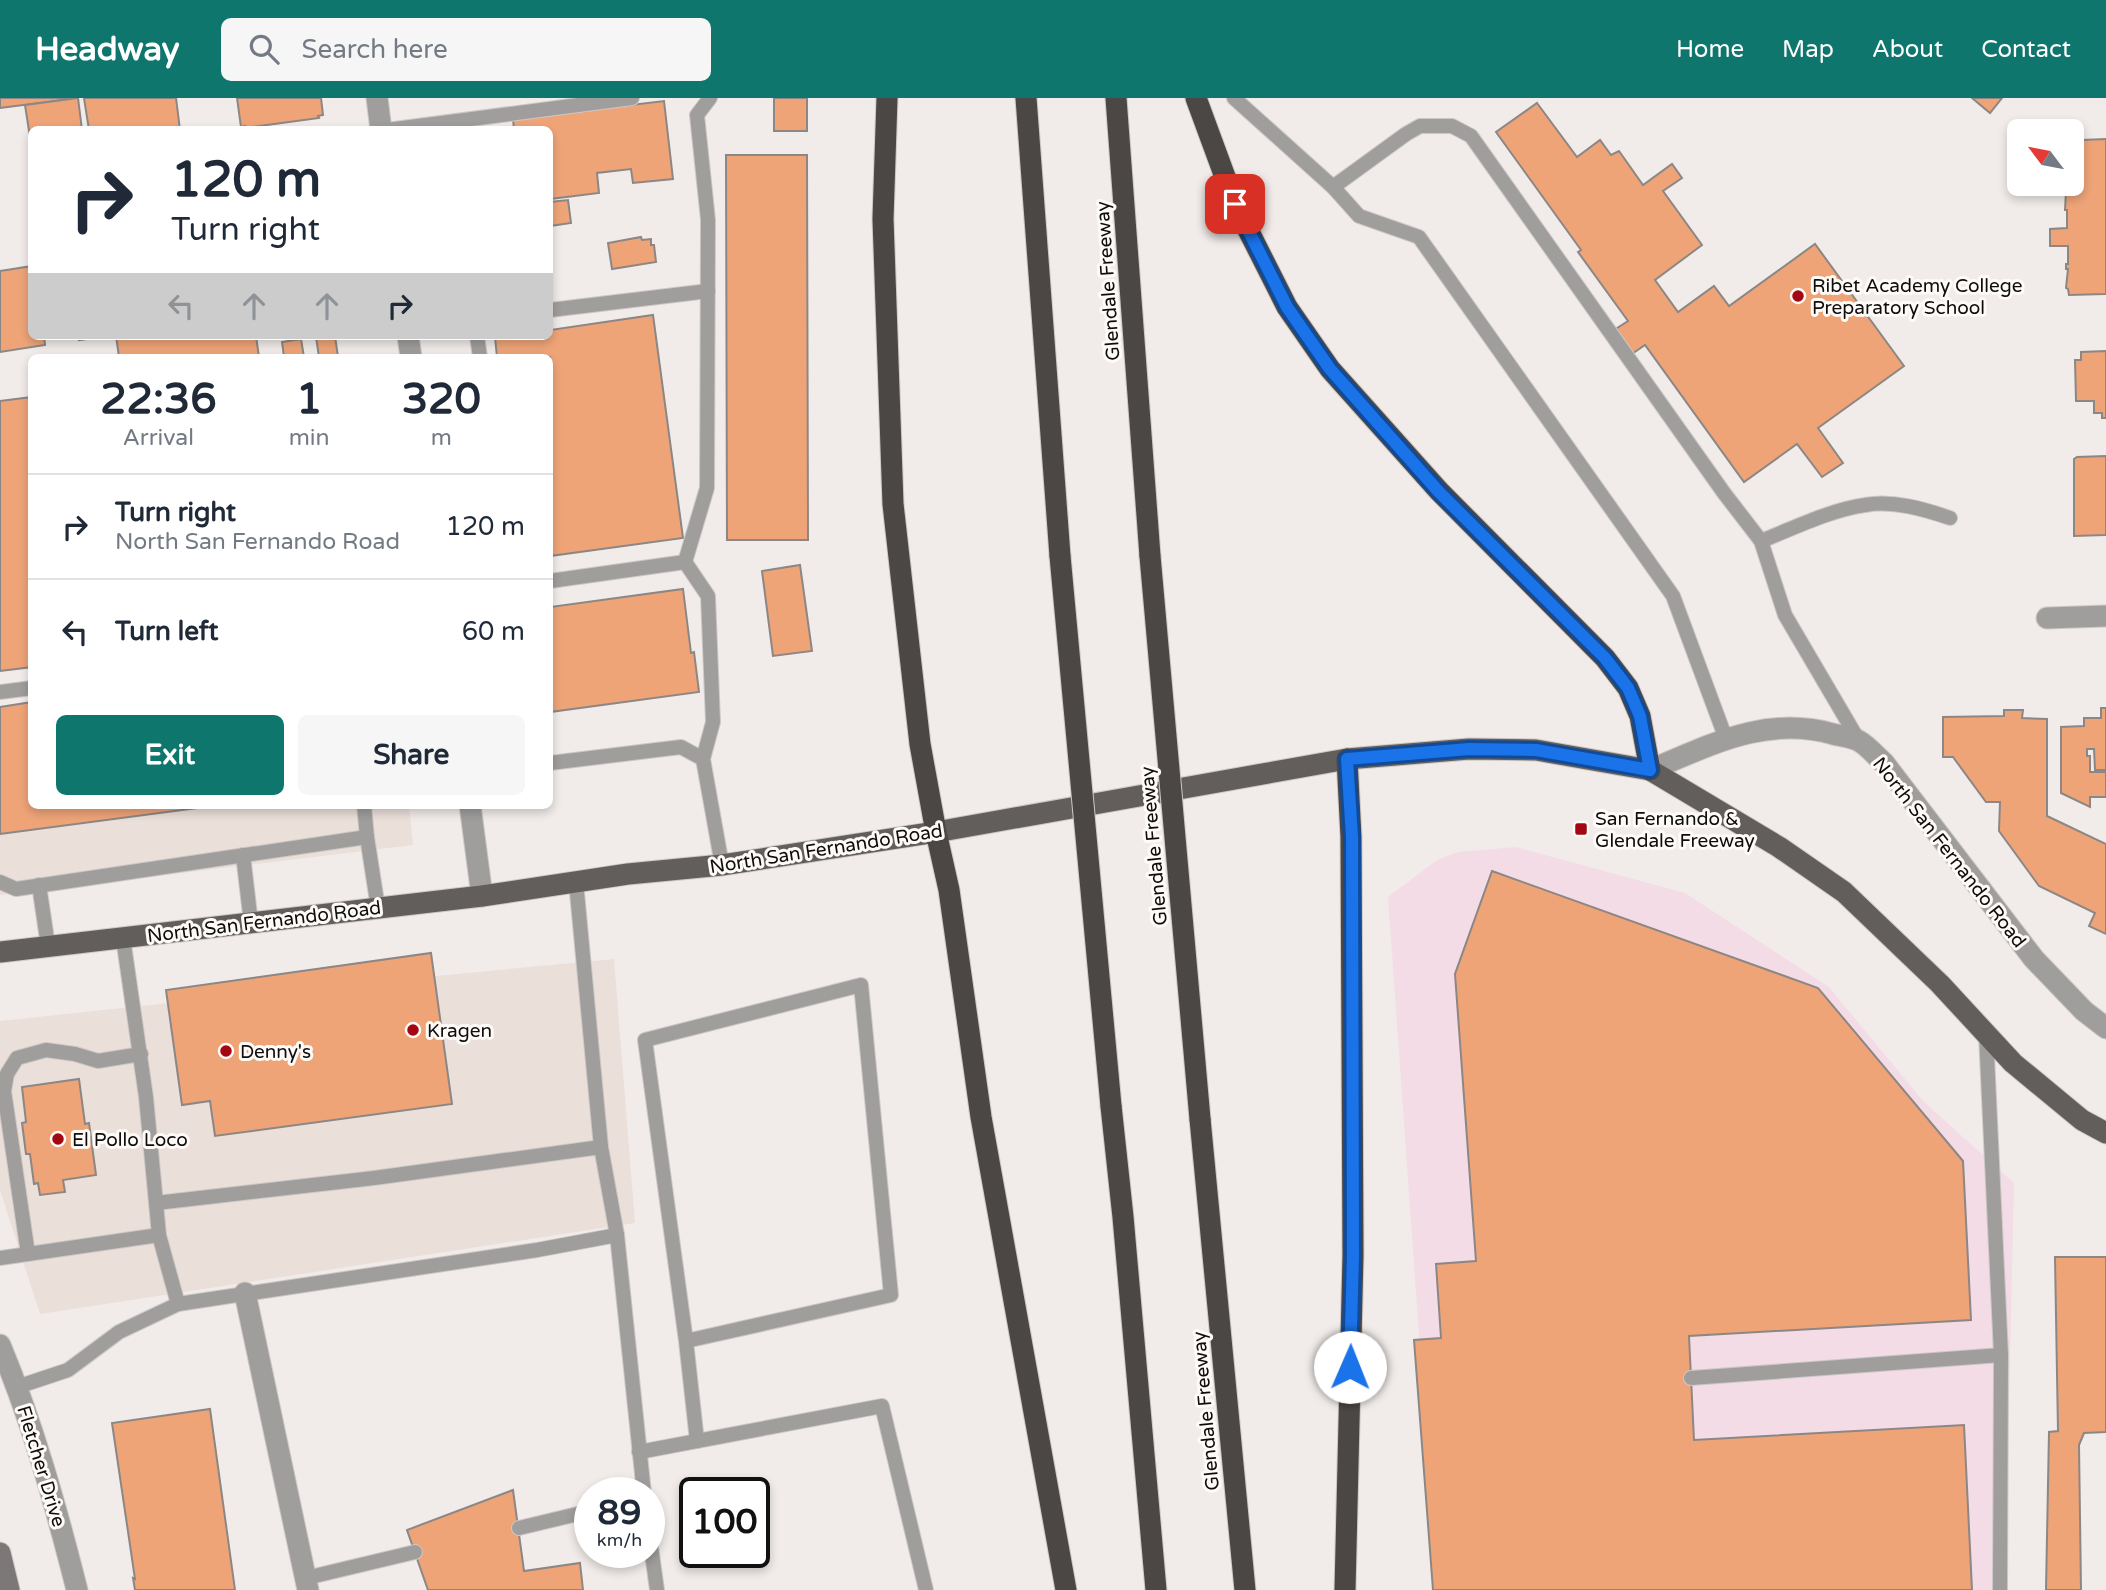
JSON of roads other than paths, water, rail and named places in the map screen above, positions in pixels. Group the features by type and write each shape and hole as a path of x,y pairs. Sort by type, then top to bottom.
{"highway":[{"path":"887,98 883,219 893,504 920,744 949,890 981,1117 1066,1590"},
{"path":"1026,98 1060,556 1156,1590"},
{"name":"Glendale Freeway","path":"1116,98 1150,556 1245,1590"},
{"path":"1196,99 1235,204 1287,307 1330,369 1439,492 1605,658 1628,688 1640,716 1650,770"},
{"path":"1345,1590 1353,1255 1352,837 1347,759"}],"main road":[{"name":"North San Fernando Road","path":"0,952 482,896 628,874 722,865 936,832 1347,759 1469,749 1536,750 1650,770 1779,847 1844,892 1940,984 2013,1063 2082,1120 2106,1133"},
{"path":"0,1553 9,1590"}],"street":[{"path":"377,98 380,126"},
{"path":"2047,618 2106,616"},
{"name":"North San Fernando Road","path":"1650,770 1726,739 1756,730 1788,726 1822,731 1859,741 1884,763 2034,959 2067,994 2106,1028"},
{"path":"471,809 482,896"},
{"path":"245,1293 307,1584"},
{"name":"Fletcher Drive","path":"0,1345 17,1387 77,1590"}],"lane":[{"path":"418,126 632,98"},
{"path":"685,562 707,488 708,220 697,115 710,98"},
{"path":"1234,98 1333,187 1359,216 1419,237 1673,597 1726,739"},
{"path":"1333,187 1420,126 1452,126 1471,136 1724,493 1761,541 1785,615 1859,741"},
{"path":"553,310 708,290"},
{"path":"1761,541 1865,504 1898,505 1925,510 1950,519"},
{"path":"553,581 685,562"},
{"path":"685,562 708,596 713,722 702,759 722,865"},
{"path":"0,692 28,688"},
{"path":"553,763 681,747 702,759"},
{"path":"364,809 378,908"},
{"path":"0,882 16,889 367,837"},
{"path":"243,855 251,923"},
{"path":"576,882 601,1147 617,1235 642,1477"},
{"path":"39,885 48,946"},
{"path":"124,938 141,1054 159,1236 178,1304"},
{"path":"686,1341 891,1295 861,985 645,1040 697,1441"},
{"path":"1986,1034 2001,1355 2000,1590"},
{"path":"28,1254 4,1091 7,1074 18,1058 46,1050 98,1061 141,1054"},
{"path":"156,1203 374,1178 601,1147"},
{"path":"17,1387 68,1370 119,1332 178,1304 537,1250 617,1235"},
{"path":"0,1258 159,1236"},
{"path":"1691,1378 2001,1355"},
{"path":"639,1452 882,1406 926,1590"},
{"path":"519,1528 574,1515"},
{"path":"307,1584 415,1552"},
{"path":"654,1568 657,1590"}],"place":[{"name":"Ribet Academy College Preparatory School","path":"1798,296"},
{"name":"San Fernando & Glendale Freeway","path":"1581,829"},
{"name":"Kragen","path":"413,1030"},
{"name":"Denny's","path":"226,1051"},
{"name":"El Pollo Loco","path":"58,1139"}]}
